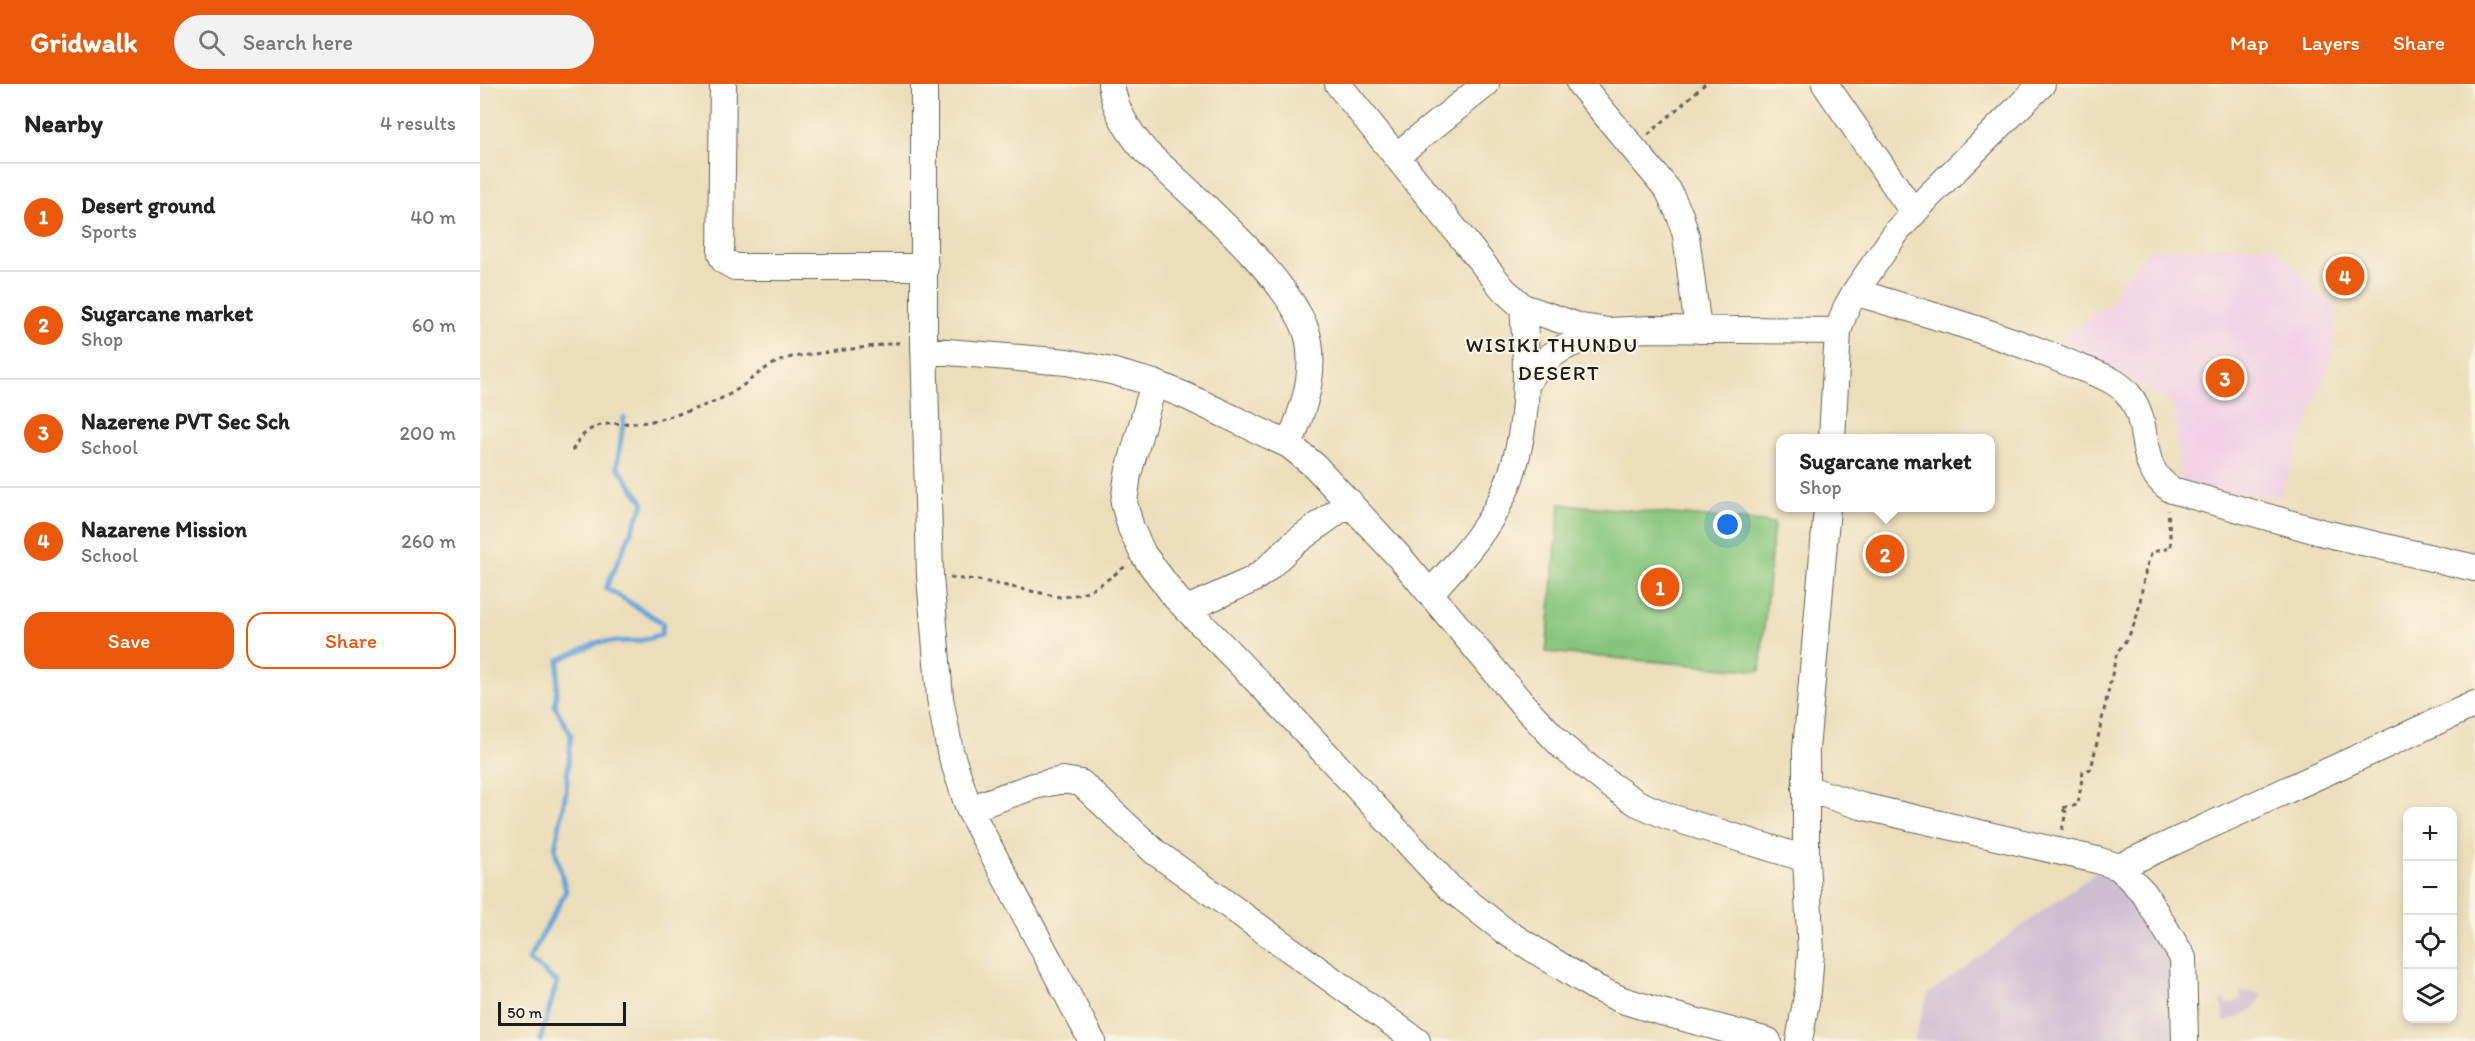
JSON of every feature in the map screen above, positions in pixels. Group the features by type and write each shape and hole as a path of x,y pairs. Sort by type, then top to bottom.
{"street":[{"path":"723,84 722,254 724,261 735,267 925,267"},
{"path":"924,84 924,345 930,576 939,698 950,752 969,809 1092,1041"},
{"path":"1111,84 1121,118 1131,135 1257,259 1288,298 1303,322 1311,354 1309,383 1305,405 1289,445"},
{"path":"1338,84 1504,290 1523,307 1581,327 1609,331 1838,331"},
{"path":"1396,156 1486,84"},
{"path":"1581,84 1668,190 1680,215 1686,236 1698,330"},
{"path":"1825,84 1914,213"},
{"path":"1832,434 1838,331 1846,308 1855,292 1898,230 2042,84"},
{"path":"1855,292 2004,337 2057,357 2118,386 2135,403 2140,416 2150,467 2155,477 2172,490 2324,533 2475,568"},
{"path":"1431,592 1464,556 1490,520 1506,487 1518,452 1527,383 1523,307"},
{"path":"1527,383 1537,367 1557,350 1609,331"},
{"path":"924,345 1067,362 1154,383 1289,445 1316,466 1350,502 1431,592 1524,706 1563,747 1609,784 1637,803 1668,816 1806,859"},
{"path":"1154,383 1128,474 1124,503 1131,528 1143,554 1176,598 1290,715 1450,888 1498,926 1596,988 1622,1000 1768,1041"},
{"path":"1187,609 1252,580 1266,570 1293,543 1350,502"},
{"path":"1799,1041 1808,991 1811,953 1805,788 1827,512"},
{"path":"2119,867 2475,705"},
{"path":"969,809 1034,786 1063,780 1081,783 1155,852 1418,1041"},
{"path":"1805,788 1861,806 2119,867 2144,893 2183,958 2185,1041"}],"path":[{"path":"1634,148 1705,84"},
{"path":"572,451 584,433 592,427 610,422 655,421 716,400 732,393 775,362 872,346 924,345"},
{"path":"2057,851 2066,812 2061,808 2078,805 2083,771 2091,769 2117,652 2127,641 2140,609 2146,565 2152,552 2170,548 2170,513 2166,504"},
{"path":"930,576 978,580 1060,597 1072,596 1088,592 1143,554"}],"shaded area":[{"path":"2271,245 2337,308 2334,350 2280,497 2205,490 2180,480 2174,406 2058,338 2112,303 2119,283 2149,250"},
{"path":"2105,866 2186,956 2200,1041 1914,1041 1928,994"},
{"path":"2245,991 2263,994 2254,1009 2224,1021 2221,1000 2225,999 2227,1004 2235,1002 2241,999 2240,993"}],"green space":[{"path":"1560,504 1774,523 1760,671 1546,652"}],"waterway":[{"path":"540,1041 557,982 529,960 566,891 555,849 566,792 571,735 555,706 559,660 599,642 638,641 661,635 663,623 606,588 644,503 617,466 624,418"}],"place":[{"name":"Nazarene Mission","path":"2345,276"},
{"name":"Nazerene PVT Sec Sch","path":"2225,378"},
{"name":"Sugarcane market","path":"1885,554"},
{"name":"Desert ground","path":"1660,587"}],"district":[{"name":"WISIKI THUNDU","path":"1552,344"},
{"name":"DESERT","path":"1559,372"}]}
